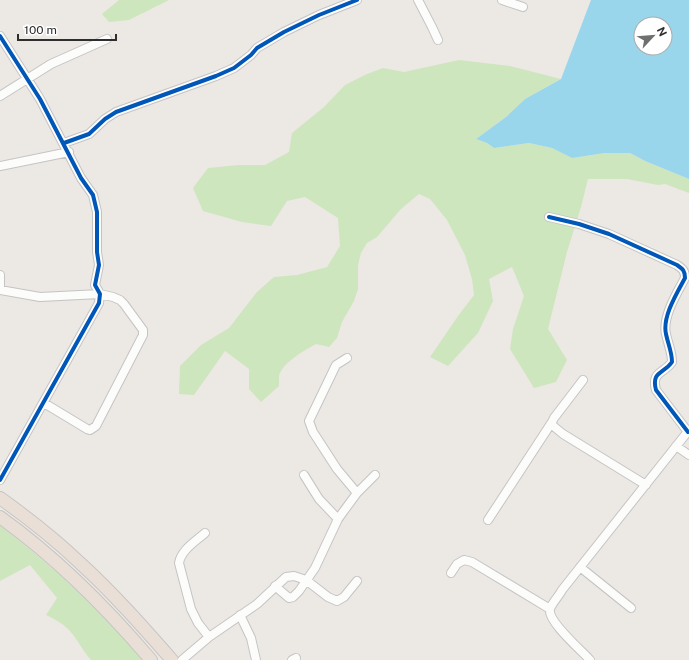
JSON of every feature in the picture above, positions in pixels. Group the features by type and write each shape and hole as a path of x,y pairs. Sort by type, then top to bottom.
{"highway":[{"path":"0,498 30,520 80,563 135,618 172,660"},
{"path":"0,517 22,533 69,572 128,632 151,660"}],"street":[{"path":"64,143 89,134 105,118 116,112 216,76 234,68 264,43 318,15 357,0"},
{"path":"418,0 438,40"},
{"path":"502,0 523,7"},
{"path":"0,36 27,78 69,152 81,178 93,195 97,212 97,252 99,265 95,285 100,294 99,303 0,480"},
{"path":"0,96 52,64 107,39"},
{"path":"0,166 69,152"},
{"path":"549,217 579,224 609,234 677,265 683,269 685,273 665,324 666,334 672,354 672,362 656,376 654,384 656,390 688,431 562,590 550,609 550,616 559,628 590,660"},
{"path":"0,275 0,290 40,297 100,294 113,297 120,300 142,330 143,335 93,429 87,429 44,403"},
{"path":"347,358 336,365 309,422 313,432 337,469 357,493"},
{"path":"488,520 552,422 582,380"},
{"path":"552,422 552,425 563,434 646,484"},
{"path":"676,446 689,455"},
{"path":"304,475 320,499 338,519"},
{"path":"275,586 286,597 291,598 299,591 322,555 338,519 357,493 375,476"},
{"path":"205,533 182,553 179,563 191,609 198,623 209,637"},
{"path":"451,573 457,564 464,560 472,562 550,609"},
{"path":"580,567 632,608"},
{"path":"182,660 209,637 262,600 286,577 297,576 306,580 328,597 337,601 344,597 357,581"},
{"path":"240,615 251,638 256,660"}],"green space":[{"path":"119,0 169,0 129,20 109,22 102,14"},
{"path":"459,60 510,66 561,79 525,99 506,117 476,139 487,143 494,148 529,143 552,148 572,158 605,153 630,153 645,161 689,179 689,193 665,184 658,185 627,179 588,179 567,252 548,329 567,360 556,382 534,388 510,349 513,329 524,296 512,267 489,279 493,301 478,333 448,366 430,357 474,295 472,279 465,255 447,220 430,199 419,194 401,209 377,237 367,243 361,253 358,265 358,289 354,301 342,322 337,338 329,347 316,344 294,357 284,366 281,371 279,376 279,386 261,402 249,389 249,369 225,351 194,395 179,394 180,366 201,345 229,328 257,292 274,277 297,275 327,267 340,246 338,218 305,197 287,201 271,226 242,222 203,211 193,188 208,168 239,165 265,165 289,152 292,133 324,107 345,85 367,74 383,68 404,72"},
{"path":"0,525 75,589 110,623 143,660 91,660 68,629 61,623 46,615 57,598 30,565 0,581"}],"water":[{"path":"591,0 689,0 689,179 645,161 630,153 605,153 572,158 552,148 529,143 494,148 487,143 476,139 506,117 525,99 561,79"}],"cycle path":[{"path":"64,143 89,134 105,119 116,112 216,76 234,68 251,55 257,48 284,32 319,15 357,0"},
{"path":"0,36 40,99 81,178 93,195 97,212 97,252 99,265 95,285 100,294 99,303 0,480"},
{"path":"549,217 579,224 609,234 677,265 683,270 685,278 671,305 665,327 672,362 659,373 655,379 655,384 656,390 688,432"}]}
